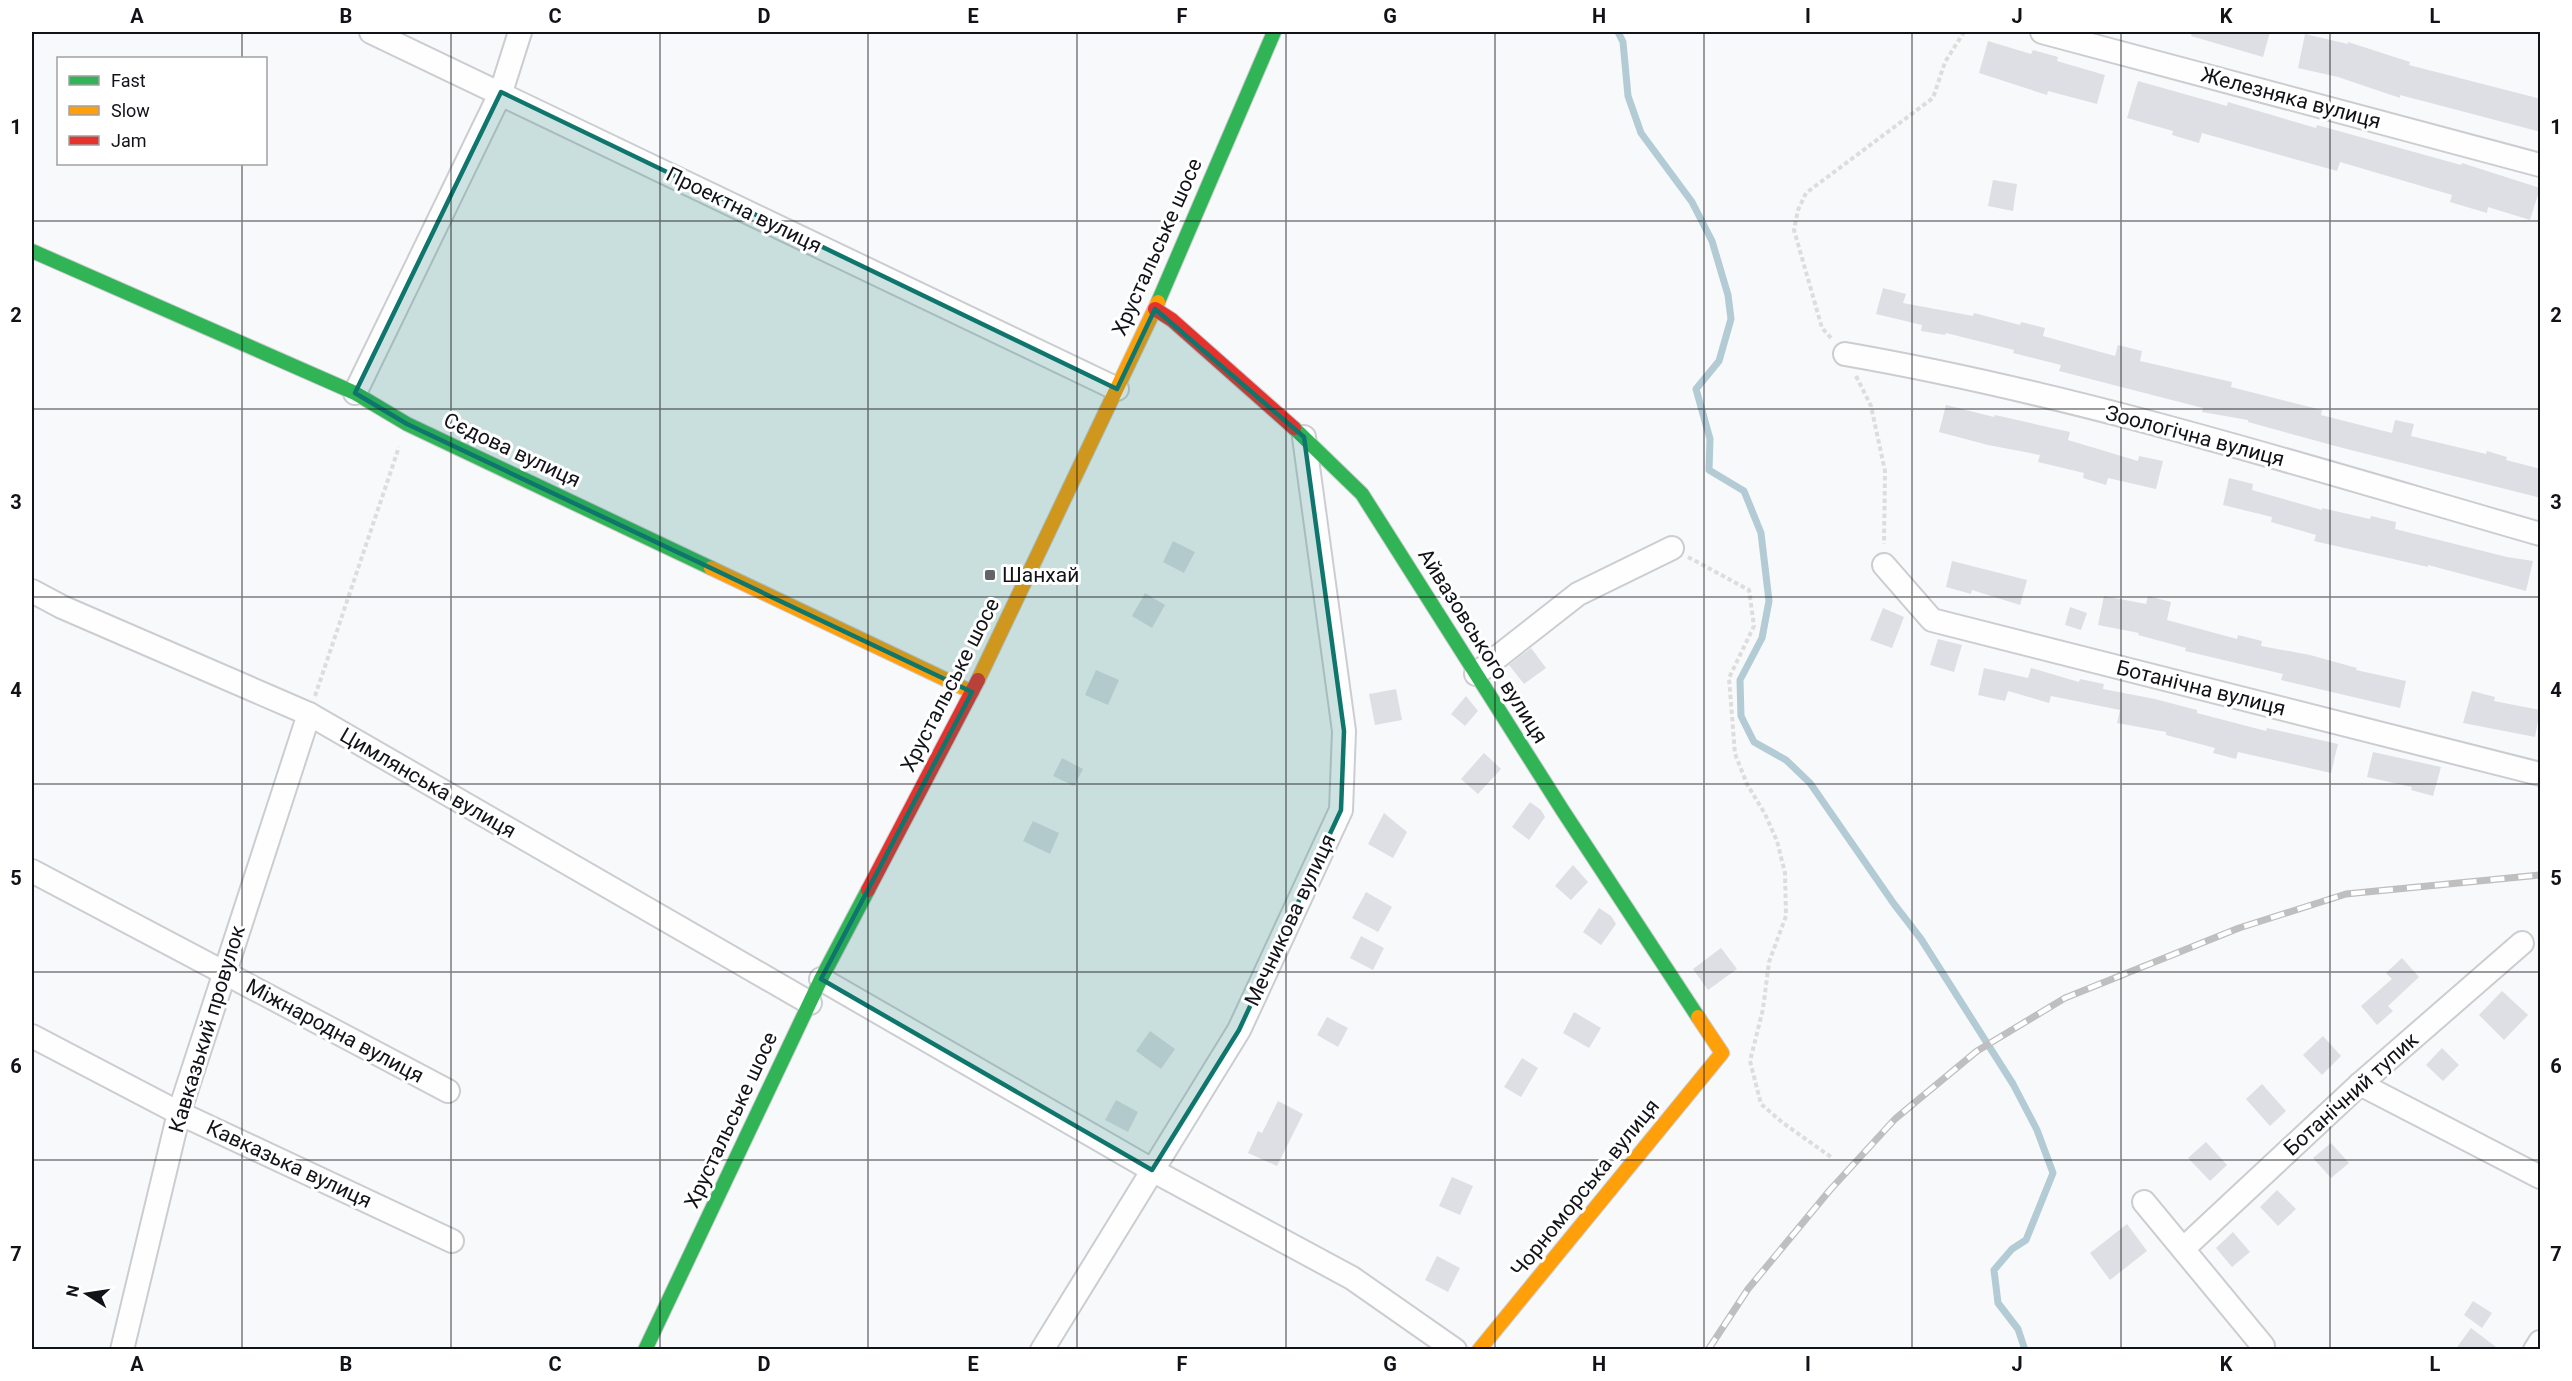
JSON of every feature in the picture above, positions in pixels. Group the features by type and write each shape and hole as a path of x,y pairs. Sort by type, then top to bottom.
{"street":[{"name":"Проектна вулиця","path":"371,32 501,92 1117,389"},
{"path":"355,393 501,92 520,32"},
{"name":"Железняка вулиця","path":"2042,32 2541,165"},
{"name":"Хрустальське шосе","path":"645,1350 821,979 972,692 1155,309 1265,33"},
{"name":"Сєдова вулиця","path":"32,251 355,393 407,424 972,692"},
{"name":"Айвазовського вулиця","path":"1155,309 1172,320 1304,437 1362,495 1569,821 1722,1053"},
{"name":"Зоологічна вулиця","path":"1845,354 1918,366 2157,423 2541,534"},
{"name":"Мечникова вулиця","path":"1042,1350 1239,1030 1341,810 1344,731 1304,437"},
{"path":"1476,674 1578,594 1672,548"},
{"name":"Ботанічна вулиця","path":"1884,564 1932,620 2541,774"},
{"name":"Цимлянська вулиця","path":"32,591 62,608 309,714 810,1003"},
{"name":"Кавказький провулок","path":"122,1350 179,1113 309,714"},
{"name":"Міжнародна вулиця","path":"32,871 448,1091"},
{"name":"Ботанічний тупик","path":"2183,1249 2360,1083 2522,943"},
{"path":"821,979 1152,1170 1352,1278 1455,1350"},
{"name":"Кавказька вулиця","path":"32,1036 179,1113 452,1240"},
{"name":"Чорноморська вулиця","path":"1479,1350 1722,1053"},
{"path":"2360,1083 2541,1177"},
{"path":"2144,1202 2263,1346"},
{"path":"2535,1350 2541,1342"}],"path":[{"path":"1884,564 1885,471 1870,406 1845,354 1822,328 1794,230 1798,210 1806,194 1933,98 1945,62 1964,32"},
{"path":"309,714 407,424"},
{"path":"1672,548 1749,590 1754,626 1729,678 1735,754 1747,784 1765,814 1777,841 1785,873 1786,916 1769,962 1763,1009 1750,1060 1761,1104 1783,1123 1831,1157"}],"highlighted area":[{"path":"501,92 1117,389 1155,309 1304,437 1344,731 1341,810 1239,1030 1152,1170 821,979 972,692 407,424 355,393"}],"building":[{"path":"2192,32 2270,32 2263,57 2191,36"},
{"path":"2305,34 2348,44 2348,42 2410,62 2409,65 2541,99 2541,132 2400,95 2400,98 2338,77 2298,68"},
{"path":"1988,41 2031,54 2033,50 2058,57 2057,61 2105,75 2097,104 2048,91 2047,95 1979,73"},
{"path":"2138,81 2227,106 2228,102 2316,128 2317,125 2461,165 2462,163 2540,188 2530,220 2488,207 2487,213 2450,202 2452,195 2340,162 2337,171 2202,133 2199,143 2172,135 2173,131 2127,118"},
{"path":"1993,180 2017,184 2013,211 1988,206"},
{"path":"1883,288 1906,294 1903,303 1973,316 1974,313 2020,325 2021,322 2045,328 2043,336 2115,356 2118,345 2142,351 2140,361 2232,382 2231,387 2322,410 2321,415 2392,433 2395,420 2414,424 2411,436 2486,454 2487,451 2507,457 2506,460 2541,469 2541,498 2339,447 2248,422 2248,420 2202,412 2203,408 2059,371 2061,365 2013,353 2014,350 1946,333 1945,335 1921,331 1922,325 1876,314"},
{"path":"1946,405 2070,432 2068,440 2138,461 2139,456 2163,461 2156,489 2108,478 2106,485 2083,478 2084,473 2038,462 2040,455 1939,432"},
{"path":"2229,478 2253,484 2252,490 2322,510 2322,508 2370,519 2371,516 2396,522 2395,529 2507,557 2533,561 2526,591 2428,565 2428,567 2314,541 2316,535 2271,522 2272,517 2223,505"},
{"path":"1173,541 1195,552 1184,573 1163,562"},
{"path":"1952,561 2027,580 2020,605 1972,590 1971,594 1946,587"},
{"path":"1145,593 1165,605 1152,628 1132,616"},
{"path":"2104,596 2146,604 2148,596 2171,602 2167,620 2237,639 2238,635 2262,641 2261,646 2310,655 2357,668 2356,670 2406,681 2400,708 2281,680 2283,674 2185,651 2186,648 2138,635 2139,633 2098,625"},
{"path":"2070,607 2087,613 2081,630 2065,625"},
{"path":"1883,608 1904,617 1892,648 1870,640"},
{"path":"1938,639 1962,645 1954,672 1930,665"},
{"path":"1531,648 1546,668 1524,684 1509,665"},
{"path":"1984,668 2028,678 2031,668 2079,682 2080,679 2104,684 2103,689 2155,699 2197,710 2197,713 2266,731 2267,728 2338,744 2331,773 2238,752 2236,759 2213,753 2215,748 2166,735 2166,732 2117,723 2120,710 2051,696 2049,703 2008,691 2005,701 1978,695"},
{"path":"1096,670 1119,680 1108,705 1085,695"},
{"path":"1396,689 1402,720 1375,725 1369,694"},
{"path":"2472,691 2495,697 2494,701 2540,710 2535,737 2463,723"},
{"path":"1466,696 1478,711 1465,726 1451,714"},
{"path":"2373,752 2441,767 2433,796 2411,790 2412,787 2367,777"},
{"path":"1484,753 1501,769 1478,794 1461,779"},
{"path":"1062,758 1083,769 1074,786 1053,776"},
{"path":"1530,802 1541,810 1545,817 1529,840 1512,827"},
{"path":"1384,813 1407,832 1393,858 1368,844"},
{"path":"1033,821 1059,833 1050,854 1023,841"},
{"path":"1573,865 1588,882 1571,900 1555,886"},
{"path":"1366,892 1392,907 1378,932 1352,918"},
{"path":"1599,908 1611,916 1616,924 1601,945 1583,932"},
{"path":"1361,936 1384,948 1373,970 1350,958"},
{"path":"1721,948 1737,969 1708,990 1693,969"},
{"path":"2402,958 2419,977 2388,1006 2393,1011 2377,1025 2361,1006 2392,979 2386,973"},
{"path":"2502,991 2528,1015 2504,1040 2479,1015"},
{"path":"1574,1012 1601,1028 1589,1048 1563,1033"},
{"path":"1327,1017 1348,1028 1338,1047 1317,1035"},
{"path":"1150,1031 1175,1049 1161,1069 1136,1051"},
{"path":"2323,1036 2341,1056 2322,1075 2303,1055"},
{"path":"2442,1048 2459,1065 2443,1081 2426,1065"},
{"path":"1522,1058 1538,1068 1521,1097 1504,1087"},
{"path":"2262,1084 2286,1111 2270,1126 2246,1099"},
{"path":"1116,1100 1138,1112 1128,1132 1105,1120"},
{"path":"1278,1101 1303,1114 1277,1166 1248,1153 1258,1131 1262,1133"},
{"path":"2206,1142 2227,1165 2210,1181 2188,1158"},
{"path":"2331,1143 2349,1163 2331,1178 2313,1158"},
{"path":"1452,1177 1473,1186 1460,1215 1439,1206"},
{"path":"2277,1190 2296,1209 2278,1226 2260,1207"},
{"path":"2127,1224 2147,1251 2110,1280 2090,1253"},
{"path":"2233,1232 2250,1252 2232,1267 2216,1248"},
{"path":"1437,1256 1460,1268 1448,1292 1425,1280"},
{"path":"2473,1301 2492,1313 2482,1328 2464,1315"},
{"path":"2471,1328 2500,1350 2455,1350"}],"waterway":[{"path":"1618,32 1623,42 1628,96 1641,133 1692,202 1712,241 1728,295 1731,319 1719,361 1696,389 1710,439 1709,470 1744,491 1761,533 1769,601 1762,638 1740,680 1741,716 1754,742 1786,760 1810,783 1921,939 2013,1084 2037,1130 2053,1173 2026,1240 2012,1249 1994,1270 1998,1303 2018,1329 2025,1350"}],"railway":[{"path":"1708,1350 1748,1289 1830,1190 1895,1119 1977,1051 2065,998 2239,928 2346,894 2540,875"}],"traffic: fast":[{"path":"1158,302 1274,32"},
{"path":"32,251 355,393 407,424 711,568"},
{"path":"1294,428 1362,494 1563,811 1698,1017"},
{"path":"645,1350 821,979 868,890"}],"traffic: slow":[{"path":"978,680 1158,302"},
{"path":"711,568 972,692"},
{"path":"1479,1350 1722,1053 1698,1017"}],"traffic: jam":[{"path":"1155,309 1172,320 1294,428"},
{"path":"868,890 978,680"}],"place":[{"name":"Шанхай","path":"990,575"}]}
